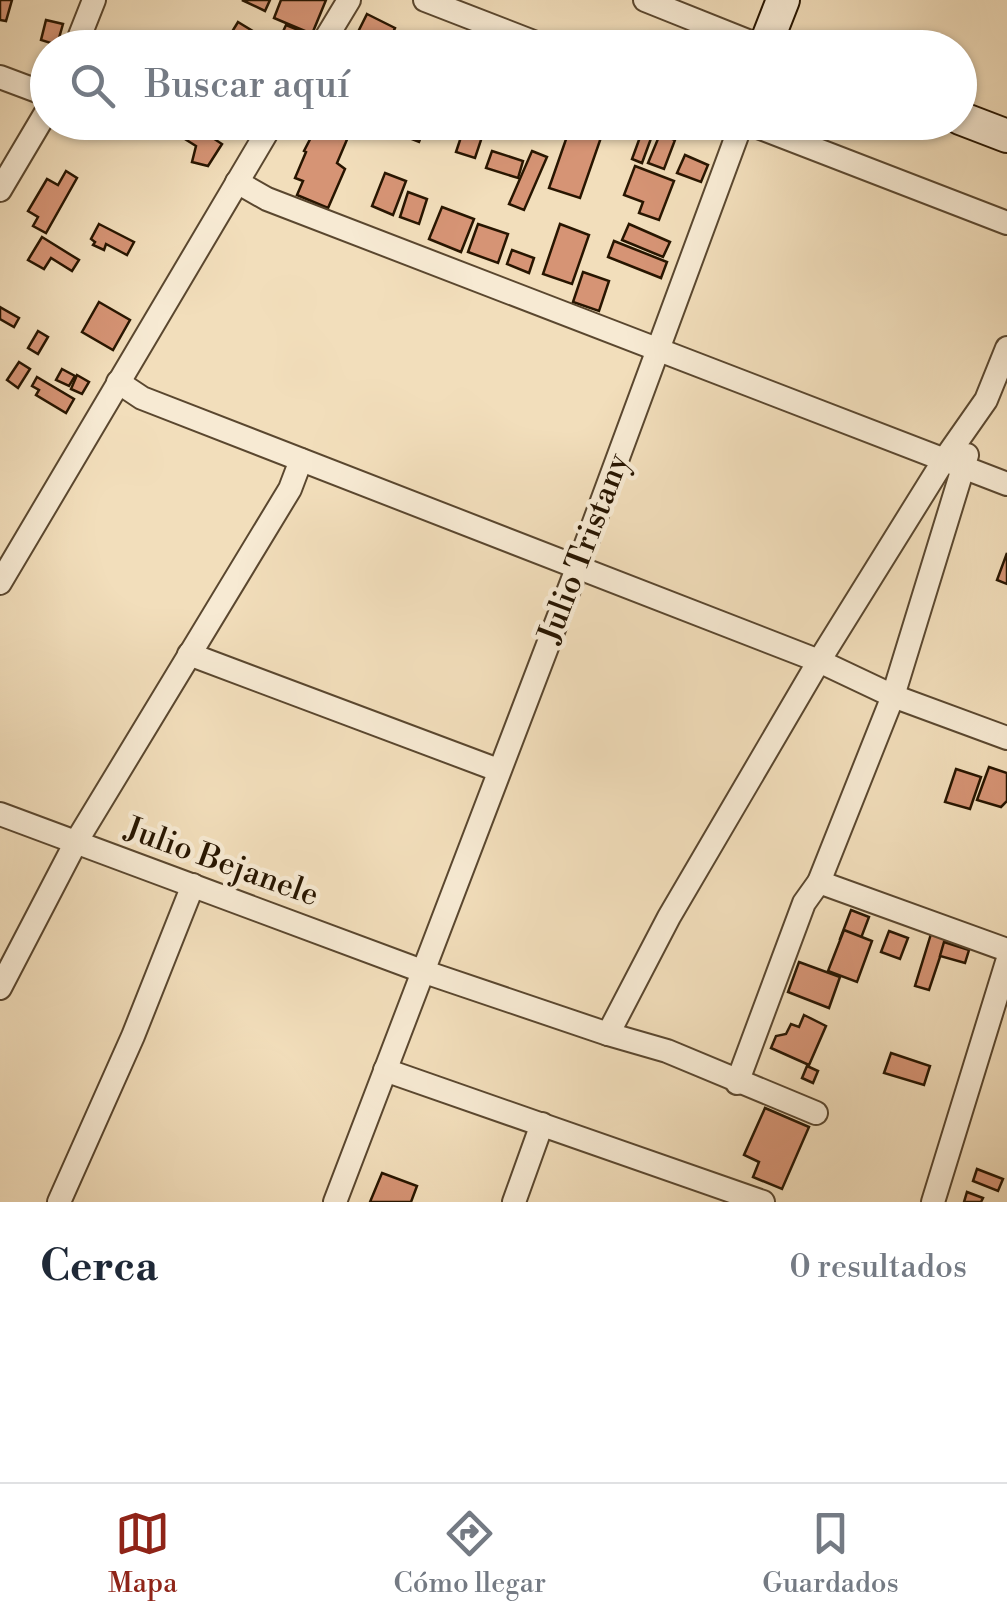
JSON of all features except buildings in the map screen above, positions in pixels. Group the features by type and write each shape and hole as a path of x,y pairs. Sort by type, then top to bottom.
{"main road":[{"path":"772,30 782,0"},
{"path":"977,125 1007,136"}],"street":[{"path":"82,30 94,0"},
{"path":"331,30 349,0"},
{"path":"424,0 502,30"},
{"path":"645,0 722,30"},
{"path":"0,76 30,88"},
{"path":"0,190 30,139"},
{"path":"0,583 263,140"},
{"name":"Julio Tristany","path":"335,1202 737,140"},
{"path":"791,140 1007,223"},
{"path":"237,182 268,199 1007,484"},
{"path":"608,1034 669,917 820,661 953,464 1007,348"},
{"path":"118,382 142,398 820,661 892,696 1007,738"},
{"path":"0,988 76,842 290,489 301,460"},
{"path":"737,1083 804,903 820,882 892,696 953,464"},
{"path":"189,654 498,770"},
{"name":"Julio Bejanele","path":"0,814 422,971 667,1051 816,1113"},
{"path":"820,882 1007,950"},
{"path":"59,1202 133,1036 193,886"},
{"path":"933,1202 1007,962"},
{"path":"385,1070 733,1196 763,1202"},
{"path":"514,1202 542,1124"}]}
